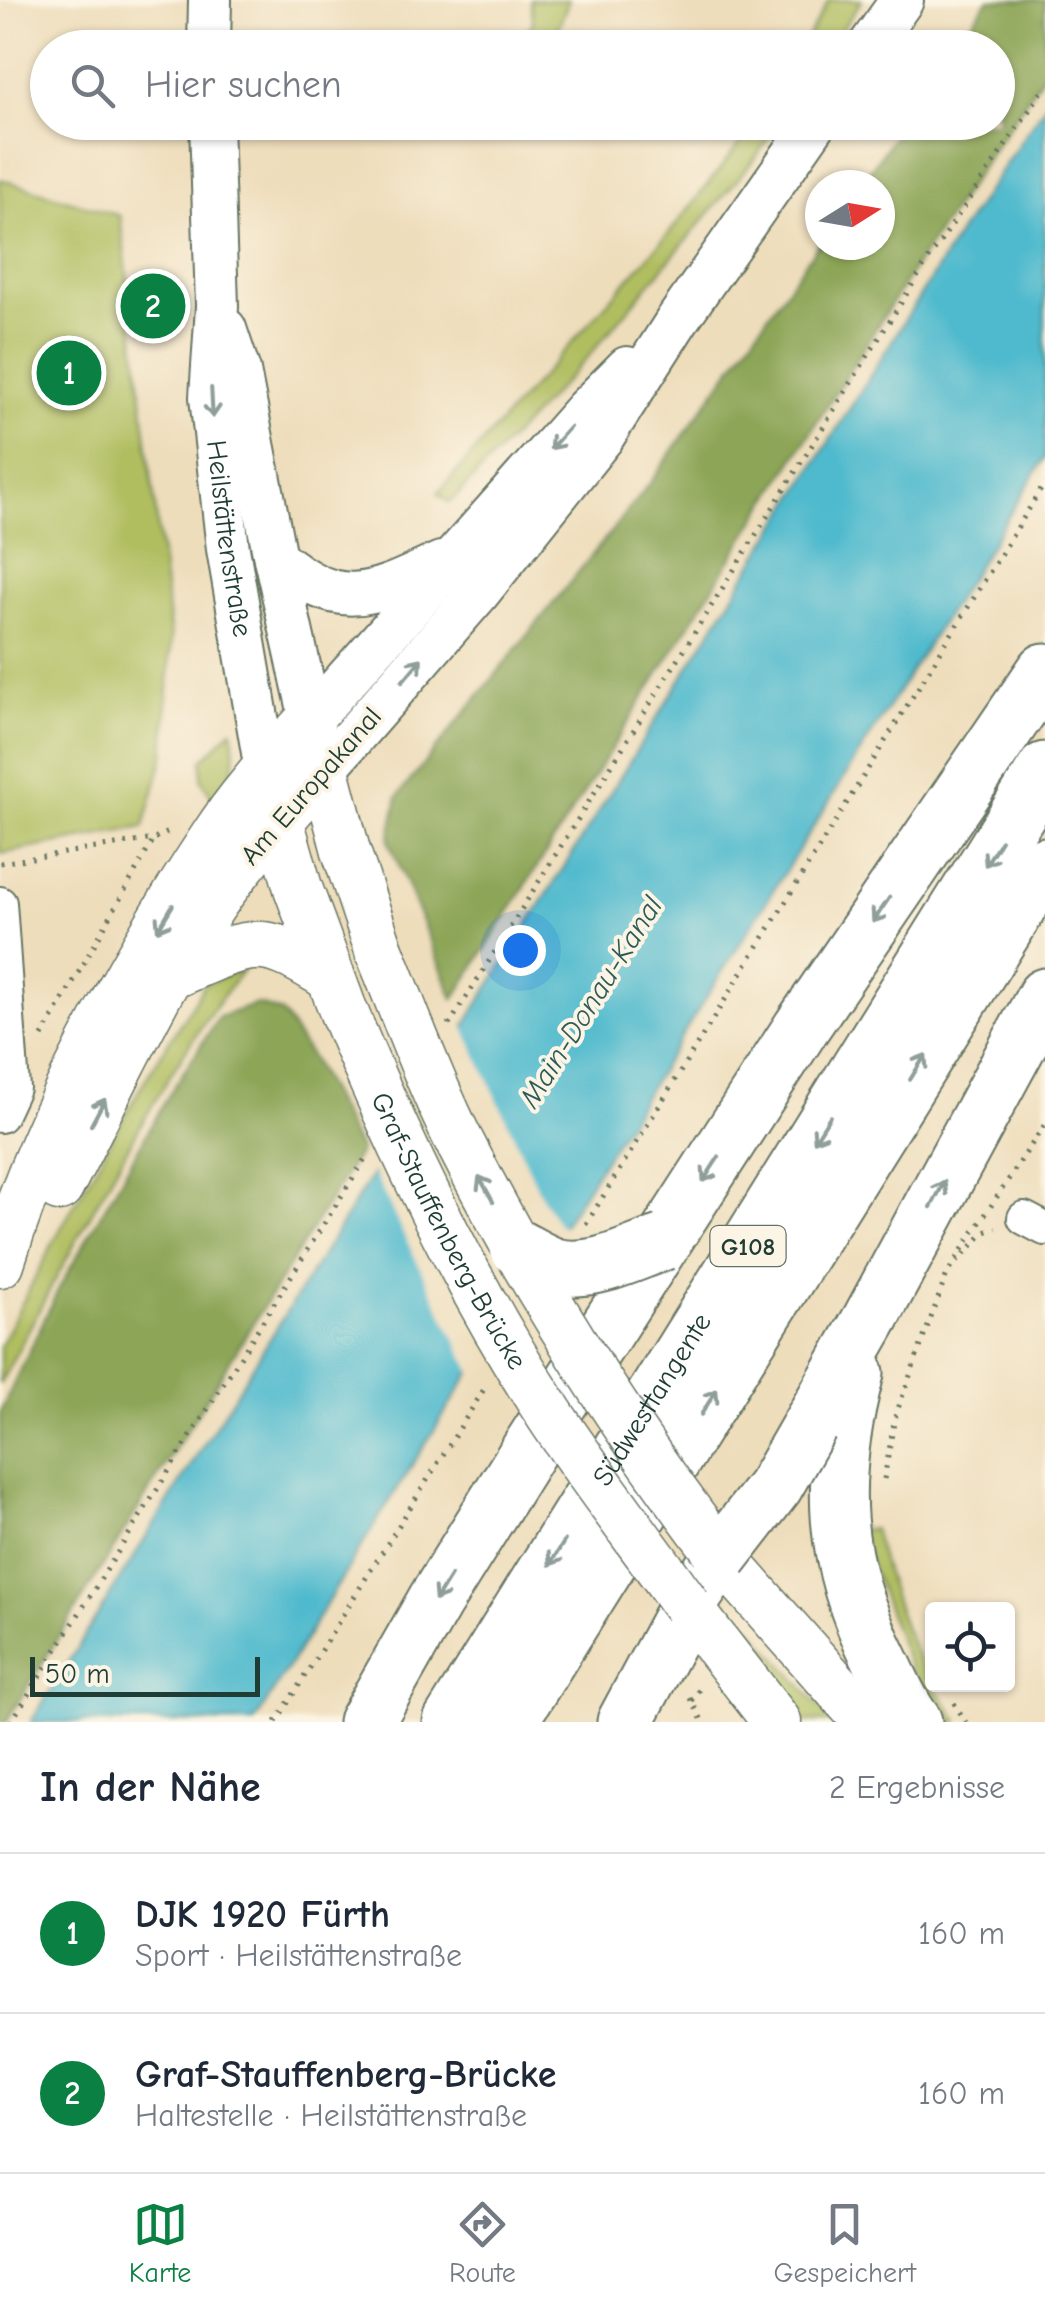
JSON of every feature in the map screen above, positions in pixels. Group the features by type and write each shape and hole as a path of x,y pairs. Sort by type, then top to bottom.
{"highway":[{"path":"366,1722 444,1586 802,1028 1045,670"},
{"name":"Südwesttangente","path":"452,1722 1045,770"},
{"name":"Südwesttangente","path":"509,1722 1045,865"},
{"path":"662,1700 687,1606 726,1563 775,1486 871,1318 1045,996"},
{"path":"518,1248 556,1266 581,1266 606,1264 664,1242"},
{"path":"871,1318 842,1427 838,1526 859,1617 914,1722"}],"main road":[{"name":"Am Europakanal","path":"0,1263 25,1190 87,1052 216,834 311,719"},
{"name":"Graf-Stauffenberg-Brücke","path":"311,719 355,880 379,950 457,1137 518,1248 586,1365 654,1467 726,1563 868,1722"},
{"name":"Graf-Stauffenberg-Brücke","path":"266,770 298,888 336,993 414,1177 516,1362 552,1418 687,1606 777,1722"},
{"name":"Am Europakanal","path":"0,1289 37,1228 171,975 239,868 324,770"},
{"path":"171,975 237,949 261,946 299,959 336,993"}],"street":[{"path":"209,30 210,0"},
{"path":"881,30 902,0"},
{"name":"Heilstättenstraße","path":"212,140 217,306 210,397 228,549 266,770"},
{"name":"Am Europakanal","path":"324,770 478,592 602,438 678,320 803,140"},
{"name":"Heilstättenstraße","path":"217,306 240,371 275,558 311,719"},
{"name":"Am Europakanal","path":"311,719 586,409 678,320"},
{"path":"275,558 302,580 336,594 356,595 394,585 451,559"},
{"path":"0,903 6,1102"}],"path":[{"path":"1015,131 1045,86"},
{"path":"449,1024 926,264 1009,140"},
{"path":"579,1236 1045,482"},
{"path":"0,863 154,839 187,822"},
{"path":"6,1102 154,839"},
{"path":"883,1488 895,1418 948,1271 1045,1124"},
{"path":"12,1722 375,1142"},
{"path":"948,1271 985,1232 1034,1224"},
{"path":"276,1722 496,1370"},
{"path":"662,1700 705,1680"},
{"path":"662,1700 703,1722"}],"green space":[{"path":"530,0 569,0 558,30 527,30 533,23"},
{"path":"829,0 862,0 842,30 812,30"},
{"path":"988,0 1045,0 1045,72 1015,117 1015,30 967,30"},
{"path":"743,140 768,140 588,357 450,503 438,493 671,231"},
{"path":"891,140 999,140 919,260 454,999 389,841 398,796 651,482 807,260 895,260 895,170 870,170"},
{"path":"0,179 120,216 171,638 164,755 144,827 0,854"},
{"path":"232,730 233,770 217,806 202,781 202,760"},
{"path":"244,969 200,1029 148,1113 0,1384 0,1346 142,1085 205,984"},
{"path":"257,1004 282,1013 312,1059 360,1151 6,1722 0,1722 0,1413 58,1290 167,1098 219,1017"},
{"path":"873,1529 905,1628 925,1670 925,1692 938,1692 959,1722 931,1722 857,1530"},
{"path":"751,1628 833,1722 794,1722 736,1653"}],"water":[{"name":"Main-Donau-Kanal","path":"1045,105 1045,458 362,1545 255,1722 31,1722 961,230"}],"pier":[{"path":"462,1022 543,1200 558,1224 567,1228 474,1377 371,1168"}],"place":[{"name":"Graf-Stauffenberg-Brücke","path":"153,306"},
{"name":"DJK 1920 Fürth","path":"69,373"}]}
